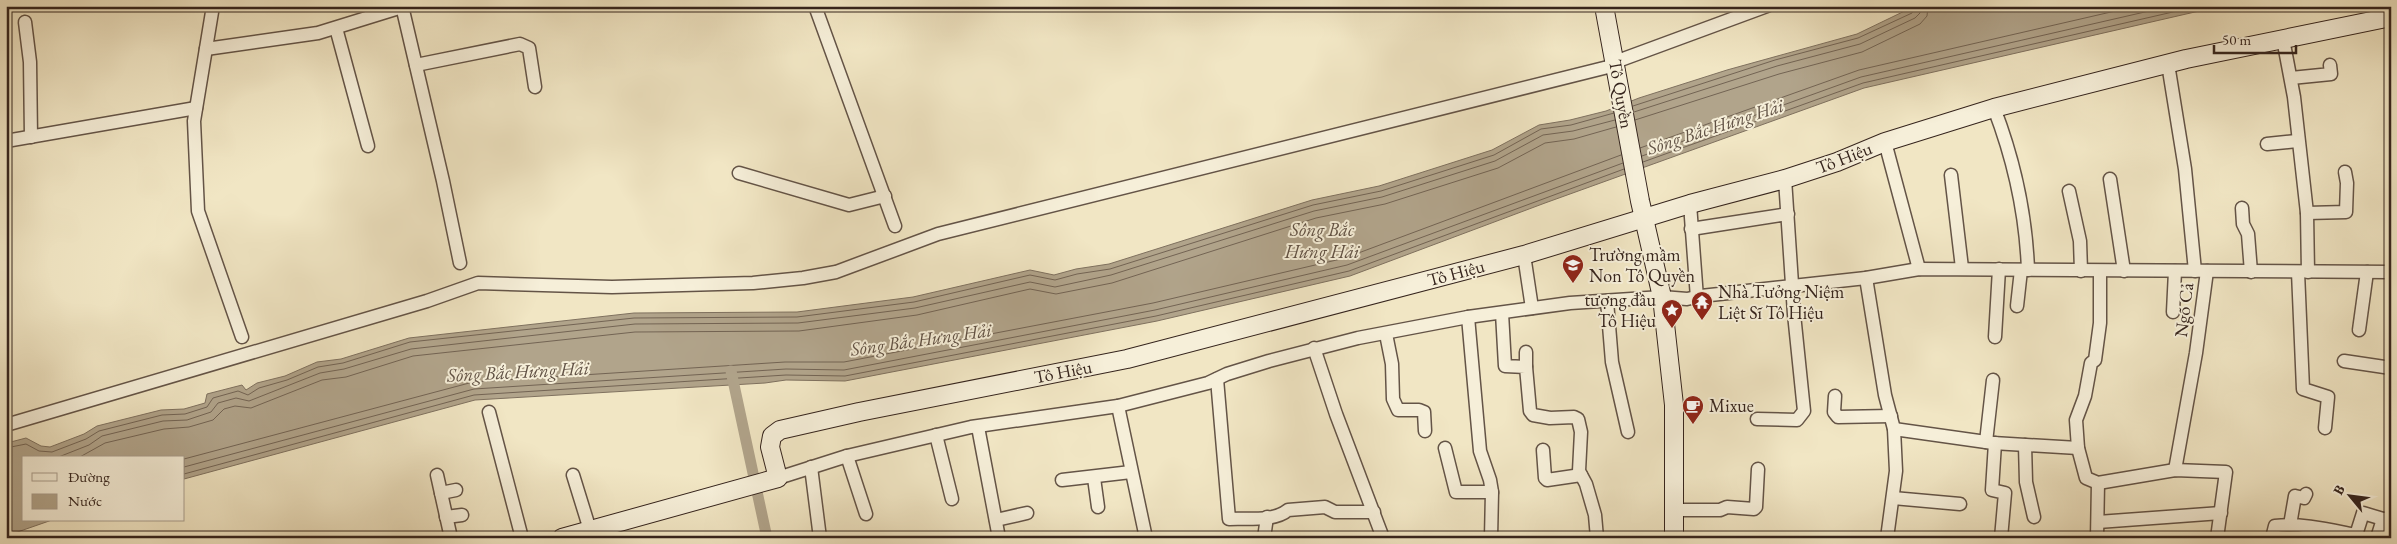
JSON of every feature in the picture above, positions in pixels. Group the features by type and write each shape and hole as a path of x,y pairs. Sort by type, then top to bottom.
{"main road":[{"name":"Tô Quyền","path":"1604,6 1640,201 1662,297 1674,405 1674,538"},
{"name":"Tô Hiệu","path":"774,479 770,447 772,436 780,430 859,412 1127,359 1524,255 1690,204 1785,179 1837,162 1885,142 1994,108 2168,64 2391,17"},
{"path":"576,535 774,479"}],"street":[{"path":"213,6 194,121 198,211 242,337"},
{"path":"815,6 895,226"},
{"path":"6,426 478,283 612,287 753,283 803,278 836,272 938,234 1615,64 1767,6"},
{"path":"206,49 302,36 336,28 402,7 460,262"},
{"path":"25,22 30,62 31,137"},
{"path":"336,28 368,146"},
{"path":"2283,39 2291,78 2307,213 2303,272 2303,389 2328,397 2324,428"},
{"path":"416,65 520,44 529,48 535,87"},
{"name":"Ngõ Cả","path":"2168,64 2201,271 2196,353 2175,470"},
{"path":"2291,78 2330,74 2330,65"},
{"path":"6,141 196,108"},
{"path":"1994,108 2013,167 2027,236 2024,270 2017,306"},
{"path":"2267,144 2297,141"},
{"path":"1885,142 1919,270"},
{"path":"2307,213 2346,212 2347,183 2345,172"},
{"path":"739,173 849,205 884,196"},
{"path":"1951,175 1962,268"},
{"path":"1758,419 1797,420 1804,411 1792,287 1785,179"},
{"path":"2110,179 2124,271"},
{"path":"2069,191 2080,242 2081,271"},
{"path":"1690,204 1697,298"},
{"path":"2242,208 2243,224 2248,234 2252,272"},
{"path":"1691,229 1788,214"},
{"path":"1524,255 1532,308"},
{"path":"774,479 847,456 936,435 1118,406 1208,383 1314,348 1468,317 1532,308 1662,297 1673,300 1697,298 1919,270 1962,268 2053,272 2391,272"},
{"path":"1996,337 2000,269"},
{"path":"2173,312 2175,271"},
{"path":"2100,272 2100,323 2095,360 2090,363 2085,396 2076,420 2078,448 2086,478 2098,483 2175,470 2226,472 2217,538"},
{"path":"2359,330 2367,272"},
{"path":"1866,278 1885,395 1894,429 1896,471 1887,538"},
{"path":"1607,301 1612,362 1628,432"},
{"path":"1502,313 1505,366 1526,367"},
{"path":"1468,317 1480,451 1492,492 1491,538"},
{"path":"1386,334 1392,364 1394,399 1398,410 1419,410 1424,412 1425,431"},
{"path":"1314,348 1336,414 1383,538"},
{"path":"1526,352 1530,411 1533,415 1550,418 1574,417 1578,419 1581,432 1579,466 1595,515 1597,538"},
{"path":"2344,361 2391,368"},
{"path":"1217,379 1229,519 1267,517 1284,514 1288,510 1316,507 1325,507 1335,512 1374,512"},
{"path":"1993,380 1992,490 2005,493 2001,538"},
{"path":"1835,396 1834,412 1838,417 1890,416"},
{"path":"1118,406 1146,538"},
{"path":"489,412 522,538"},
{"path":"978,427 999,538"},
{"path":"1894,429 1991,442 2078,448"},
{"path":"936,435 952,499"},
{"path":"2025,445 2026,482 2034,517"},
{"path":"1445,448 1456,492 1492,492"},
{"path":"1543,450 1545,478 1547,480 1581,475"},
{"path":"847,456 866,514"},
{"path":"811,467 820,538"},
{"path":"1674,510 1720,510 1727,507 1754,510 1756,508 1758,469"},
{"path":"1062,480 1094,478 1131,472"},
{"path":"437,475 451,538"},
{"path":"573,475 576,535"},
{"path":"1094,478 1098,507"},
{"path":"2097,538 2098,483"},
{"path":"441,493 456,490"},
{"path":"2290,525 2295,496 2304,498 2306,494"},
{"path":"1893,498 1960,504"},
{"path":"996,520 1027,513"},
{"path":"2098,522 2221,513"},
{"path":"2272,538 2275,526 2290,525 2351,536 2356,535 2364,513 2389,519 2377,538"},
{"path":"446,518 462,515"},
{"path":"1264,538 1267,517"}],"water":[{"name":"Sông Bắc Hưng Hải","path":"1915,6 2221,6 1864,88 1545,203 1350,276 1157,321 845,381 786,380 765,383 475,400 185,479 185,456 22,456 22,522 46,522 6,536 7,443 26,438 41,446 50,447 84,434 97,426 161,410 184,409 205,403 207,394 242,385 246,390 257,383 285,376 317,362 341,359 409,338 634,313 797,312 913,297 1030,270 1054,275 1076,269 1109,264 1312,200 1379,186 1492,150 1539,125 1606,111 1639,98 1727,70 1857,34"}],"waterway":[{"path":"731,371 767,538"}],"place":[{"name":"Trường mầm Non Tô Quyền","path":"1573,284"},
{"name":"Nhà Tưởng Niệm Liệt Sĩ Tô Hiệu","path":"1702,321"},
{"name":"tượng đầu Tô Hiệu","path":"1672,329"},
{"name":"Mixue","path":"1693,425"}]}
